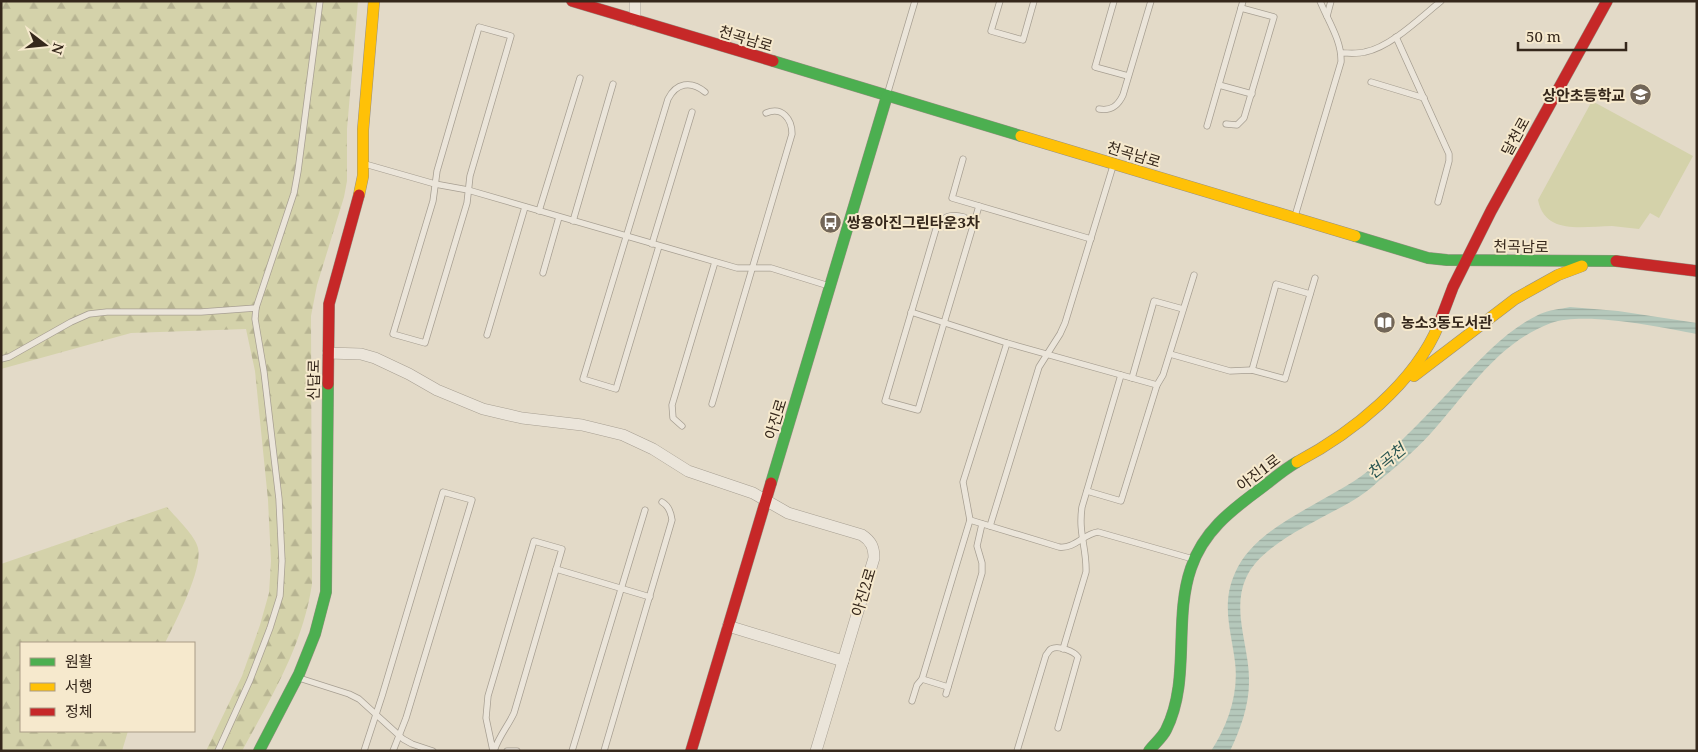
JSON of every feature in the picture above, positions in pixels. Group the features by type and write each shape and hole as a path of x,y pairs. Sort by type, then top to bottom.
{"street":[{"name":"신답로","path":"259,751 298,678 315,632 326,592 329,304 358,202 363,163 363,130 374,1"},
{"name":"천곡남로","path":"572,1 1428,258 1466,261 1599,261 1638,263 1697,271"},
{"path":"635,1 635,20"},
{"name":"달천로","path":"1466,261 1506,181 1607,1"},
{"name":"아진로","path":"690,751 887,96"},
{"name":"아진1로","path":"1149,751 1164,734 1174,706 1180,675 1185,601 1190,573 1194,559 1204,540 1228,513 1290,466 1323,448 1371,412 1393,390 1428,349 1466,261"},
{"path":"1393,390 1520,296 1555,276 1599,261"},
{"name":"아진2로","path":"328,353 361,354 375,358 460,400 500,413 522,418 582,425 615,432 644,444 688,471 744,489 788,513 862,535 872,544 874,558 816,751"},
{"path":"728,626 843,661"}],"lane":[{"path":"218,751 250,680 280,596 282,561 279,499 264,372 256,329 256,308 294,193 320,1"},
{"path":"887,96 915,1"},
{"path":"1000,1 991,31 1023,40 1034,1"},
{"path":"1114,1 1095,67 1128,76"},
{"path":"1099,109 1113,108 1119,102 1151,1"},
{"path":"1207,126 1243,1"},
{"path":"1295,218 1341,62 1341,52 1320,1"},
{"path":"1327,16 1331,1"},
{"path":"1341,52 1366,52 1376,48 1396,37 1441,1"},
{"path":"1226,124 1237,124 1244,118 1274,17 1241,8"},
{"path":"479,27 511,36 470,176 467,204 425,343 394,334 433,201 435,184 437,171 479,27"},
{"path":"1396,37 1449,154 1450,161 1438,202"},
{"path":"539,211 580,78"},
{"path":"1371,82 1424,98"},
{"path":"573,221 613,84"},
{"path":"659,246 616,389 583,379 672,91 678,87 694,85 705,92"},
{"path":"1219,85 1252,94"},
{"path":"712,404 792,134 792,125 785,114 772,110 766,113"},
{"path":"652,244 692,112"},
{"path":"964,159 952,198 1091,239"},
{"path":"363,163 435,184 468,190 737,268 771,268 831,286"},
{"path":"990,526 1038,367 1066,323 1114,164"},
{"path":"964,217 952,215 943,219 934,235 885,400 918,410 979,206"},
{"path":"487,335 525,207"},
{"path":"543,274 559,217"},
{"path":"682,426 673,418 672,405 715,262"},
{"path":"1087,491 1121,501 1194,275"},
{"path":"1170,354 1230,371 1252,370 1285,379 1315,278"},
{"path":"1252,370 1276,284 1310,294"},
{"path":"1132,378 1154,301 1183,309"},
{"path":"1,359 10,357 71,322 89,314 107,312 201,312 256,308"},
{"path":"911,312 1158,386"},
{"path":"912,701 917,685 922,679 970,520 963,482 1007,342"},
{"path":"1063,649 1086,572 1087,563 1080,517 1121,375"},
{"path":"364,751 443,492 472,500 406,718 393,751"},
{"path":"604,751 672,520 670,511 662,502"},
{"path":"572,751 645,510"},
{"path":"970,520 1064,548 1073,545 1092,532 1105,533 1194,559"},
{"path":"946,694 982,573 982,563 977,546 982,524"},
{"path":"534,541 562,549 514,713 500,736 494,751 486,718 487,701 534,541"},
{"path":"556,569 650,597"},
{"path":"1017,751 1046,655 1051,649 1063,649 1076,654 1078,660 1058,728"},
{"path":"298,678 359,699 399,735 412,744 433,751"},
{"path":"922,679 948,687"},
{"path":"507,751 517,751"}],"green space":[{"path":"1,1 358,1 347,129 347,181 344,197 317,285 311,316 312,584 308,607 294,650 275,691 242,751 206,751 242,676 269,593 271,561 268,500 255,371 246,329 131,333 1,369"},
{"path":"1592,101 1693,156 1659,218 1650,213 1639,229 1612,226 1568,227 1557,224 1542,211 1538,200"},
{"path":"167,507 193,538 198,548 196,569 187,596 165,642 20,642 20,732 128,732 122,751 1,751 1,564"}],"water":[{"name":"천곡천","path":"1570,307 1618,311 1697,323 1697,334 1602,319 1565,320 1551,323 1533,331 1502,353 1475,381 1425,440 1368,490 1297,531 1266,553 1254,565 1246,578 1240,603 1249,669 1249,691 1243,718 1230,751 1211,751 1227,720 1234,697 1236,674 1228,606 1231,584 1245,556 1259,541 1276,528 1352,483 1380,461 1478,362 1517,327 1540,314"}],"traffic: fast":[{"path":"773,61 1021,136"},
{"path":"771,483 887,96"},
{"path":"1355,236 1428,258 1447,260 1616,261"},
{"path":"259,751 299,674 315,634 326,592 328,384"},
{"path":"1149,751 1166,730 1174,711 1180,670 1183,608 1186,588 1196,555 1210,533 1228,514 1297,462"}],"traffic: slow":[{"path":"359,195 363,176 363,130 374,1"},
{"path":"1021,136 1355,236"},
{"path":"1414,376 1515,299 1558,275 1582,266"},
{"path":"1297,462 1339,436 1380,404 1414,366 1428,346 1439,324"}],"traffic: jam":[{"path":"572,1 773,61"},
{"path":"1439,324 1453,287 1491,211 1607,1"},
{"path":"328,384 329,304 359,195"},
{"path":"1616,261 1697,271"},
{"path":"691,751 771,483"}],"place":[{"name":"상안초등학교","path":"1641,95"},
{"name":"쌍용아진그린타운3차","path":"831,222"},
{"name":"농소3동도서관","path":"1385,322"}]}
